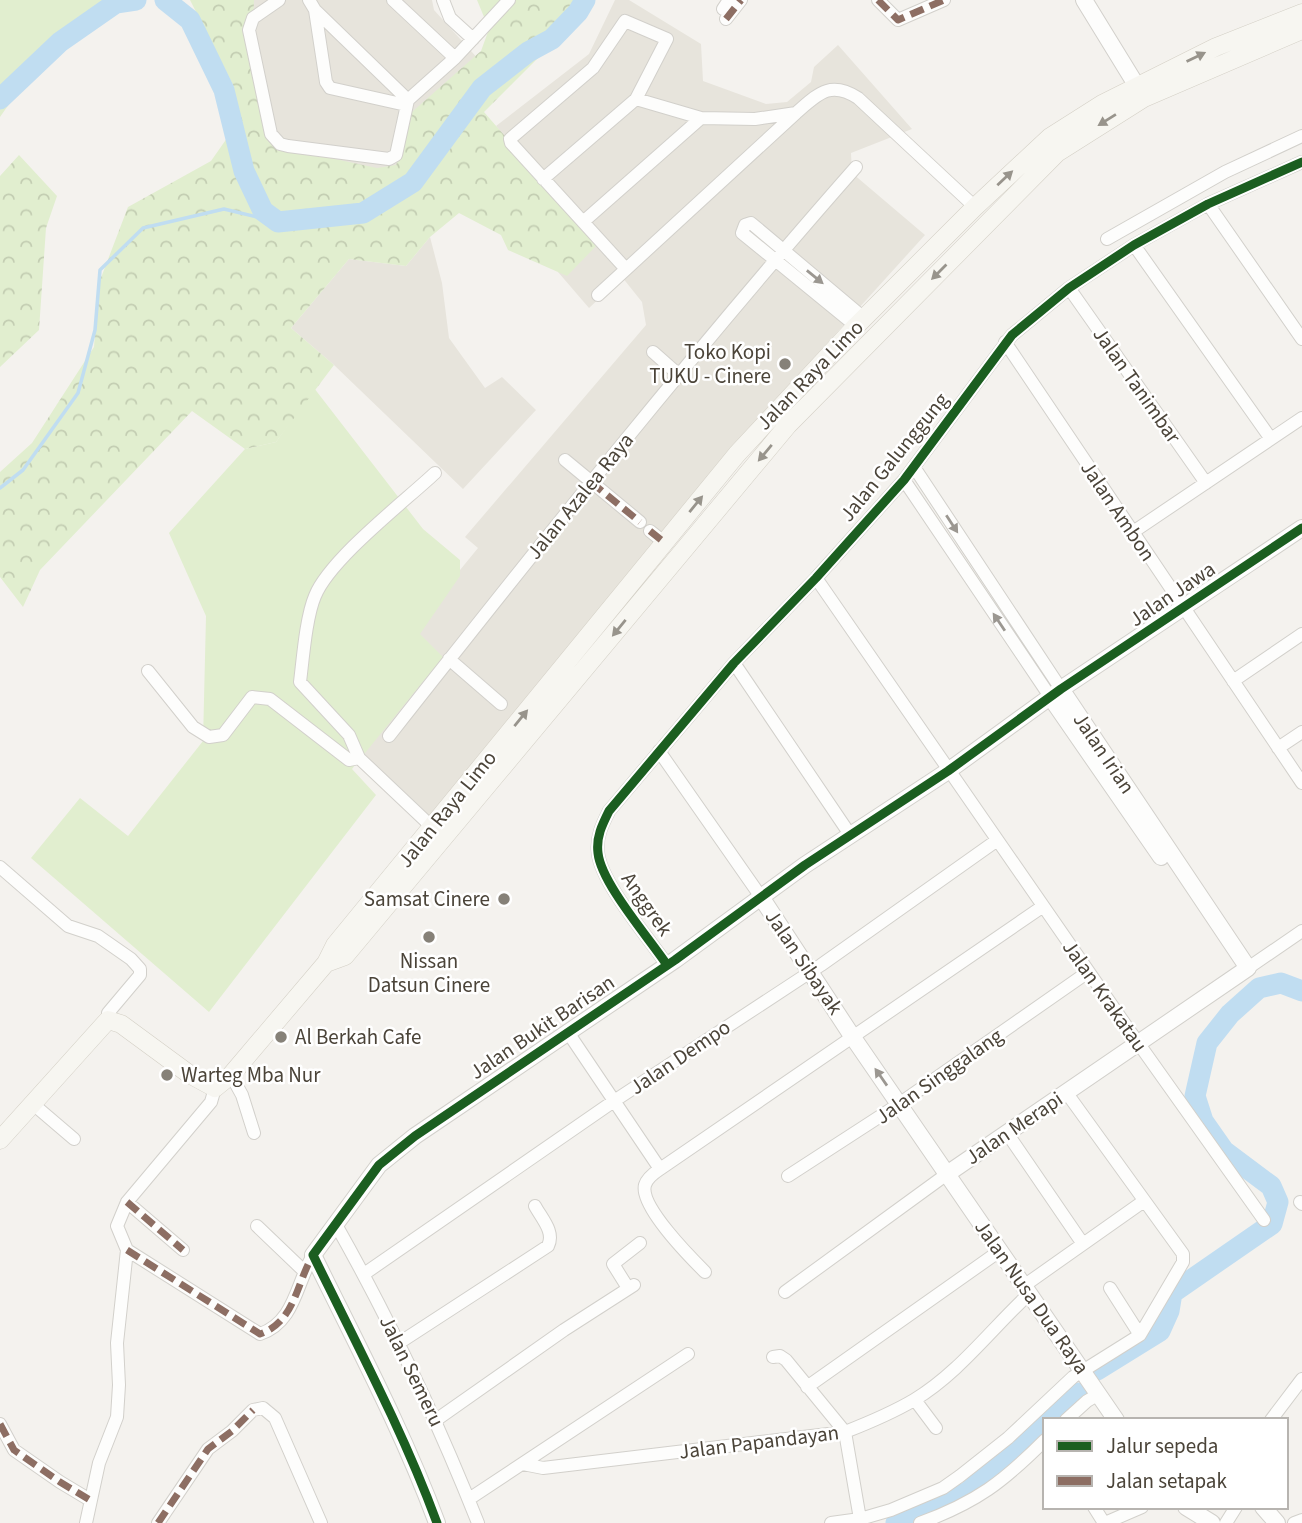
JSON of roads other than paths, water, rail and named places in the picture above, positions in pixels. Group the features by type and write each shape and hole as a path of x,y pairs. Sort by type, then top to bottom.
{"main road":[{"name":"Jalan Raya Limo","path":"326,963 345,956 460,806 654,571 788,425 1057,153 1141,92 1216,47 1302,13"},
{"name":"Jalan Raya Limo","path":"654,571 665,543 768,418 975,207 1050,137 1101,104 1141,92 1302,30"},
{"name":"Jalan Raya Limo","path":"326,963 335,945 432,827 460,806"},
{"path":"1,1137 108,1020 121,1024 189,1074 215,1088 231,1075 326,963"}],"street":[{"path":"279,0 253,18 249,30 271,134 280,144 391,159 396,155 407,102 455,58 509,0"},
{"path":"393,0 455,58"},
{"path":"443,0 450,18 473,39"},
{"path":"726,9 741,0"},
{"path":"878,0 898,20 944,0"},
{"path":"1084,0 1141,92"},
{"path":"312,5 326,82 330,88 407,102"},
{"path":"312,5 407,102"},
{"path":"542,178 636,99 667,39 625,21 593,68 511,135 511,143 542,178 625,269"},
{"path":"598,295 822,92 835,89 858,98 975,207"},
{"path":"636,99 701,118 755,118 796,113"},
{"path":"583,222 701,118"},
{"path":"1107,239 1207,181 1302,136"},
{"name":"Jalan Galunggung","path":"600,863 598,841 609,811 734,663 816,578 904,480 1005,342 1069,288 1134,245 1208,204 1302,162"},
{"name":"Jalan Azalea Raya","path":"389,736 591,482 856,167"},
{"path":"1208,204 1302,339"},
{"path":"1134,245 1271,439"},
{"path":"779,256 860,322"},
{"name":"Jalan Tanimbar","path":"1069,288 1206,483"},
{"name":"Jalan Ambon","path":"1005,342 1302,783"},
{"path":"653,352 679,375"},
{"path":"1133,532 1302,418"},
{"path":"565,460 665,543"},
{"name":"Jalan Irian","path":"914,467 1056,693"},
{"path":"432,827 359,758 349,735 300,682 313,600 321,582 346,555 435,473"},
{"name":"Jalan Irian","path":"904,480 1056,693 1244,970"},
{"name":"Jalan Jawa","path":"1056,693 1302,528"},
{"path":"816,578 948,771"},
{"path":"1233,681 1302,634"},
{"path":"449,659 501,704"},
{"path":"734,663 851,836"},
{"path":"148,671 193,727 209,737 223,735 252,697 260,697 270,699 349,760 359,758"},
{"name":"Jalan Bukit Barisan","path":"313,1255 379,1165 393,1153 463,1101 667,965 1056,693"},
{"path":"1278,748 1302,732"},
{"name":"Jalan Sibayak","path":"659,751 761,897 947,1174"},
{"name":"Jalan Krakatau","path":"948,771 1264,1220"},
{"name":"Jalan Dempo","path":"364,1274 996,841"},
{"name":"Anggrek","path":"600,863 667,965"},
{"path":"0,867 68,926 98,936 139,969 140,975 108,1013 108,1020"},
{"path":"705,1272 664,1226 648,1199 645,1186 660,1168 1042,907"},
{"path":"1244,970 1302,931"},
{"name":"Jalan Merapi","path":"785,1292 947,1174 1244,970"},
{"name":"Jalan Singgalang","path":"788,1177 900,1104 1088,972"},
{"path":"567,1031 660,1168"},
{"path":"231,1075 242,1095 254,1133"},
{"path":"86,1523 99,1462 117,1417 117,1343 127,1250 117,1226 127,1202 211,1102 215,1088"},
{"path":"831,1523 860,1519 891,1510 943,1488 982,1460 1083,1370 1140,1335 1184,1259 1066,1092"},
{"path":"33,1104 74,1139"},
{"path":"1007,1133 1083,1244"},
{"name":"Jalan Nusa Dua Raya","path":"947,1174 1115,1418"},
{"name":"Jalan Papandayan","path":"523,1464 543,1468 845,1432 915,1400 955,1367 1028,1289 1083,1244 1144,1201"},
{"path":"127,1202 183,1250"},
{"path":"400,1343 548,1246 550,1233 535,1206"},
{"name":"Jalan Semeru","path":"335,1223 400,1343 436,1420 478,1523"},
{"path":"257,1226 304,1270"},
{"path":"436,1420 631,1287 613,1264 640,1243"},
{"path":"127,1250 260,1334 273,1330 292,1308 304,1270 313,1255"},
{"path":"807,1387 1001,1250"},
{"path":"313,1255 409,1454 437,1523"},
{"path":"1110,1288 1140,1335"},
{"path":"469,1499 688,1354"},
{"path":"774,1357 780,1356 786,1360 845,1432 860,1519"},
{"path":"1273,1418 1302,1379"},
{"path":"1068,1418 1087,1401 1100,1394"},
{"path":"915,1400 936,1428"},
{"path":"158,1523 208,1449 232,1431 253,1410 264,1408 275,1418 321,1523"},
{"path":"0,1424 14,1450 90,1500"},
{"path":"920,1523 992,1489 1043,1442"},
{"path":"1105,1523 1137,1509"},
{"path":"1189,1509 1212,1523"},
{"path":"1265,1509 1277,1523"},
{"path":"1294,1523 1302,1520"}],"waterway":[{"path":"0,99 60,42 116,3 136,0"},
{"path":"165,0 190,20 224,90 244,171 263,211 278,222 363,213 413,182 482,88 528,52 552,39 578,12 585,0"},
{"path":"0,488 23,470 78,393 95,330 100,270 143,228 224,209 278,222"},
{"path":"1097,1370 1160,1331 1169,1311 1172,1293 1272,1224 1278,1202 1271,1186 1224,1151 1203,1121 1195,1096 1207,1043 1230,1014 1259,988 1281,983 1302,991"},
{"path":"1050,1418 1078,1393"},
{"path":"896,1523 968,1492 1043,1424"}],"place":[{"name":"Toko Kopi TUKU - Cinere","path":"785,364"},
{"name":"Samsat Cinere","path":"504,899"},
{"name":"Nissan Datsun Cinere","path":"429,937"},
{"name":"Al Berkah Cafe","path":"281,1037"},
{"name":"Warteg Mba Nur","path":"167,1075"}]}
